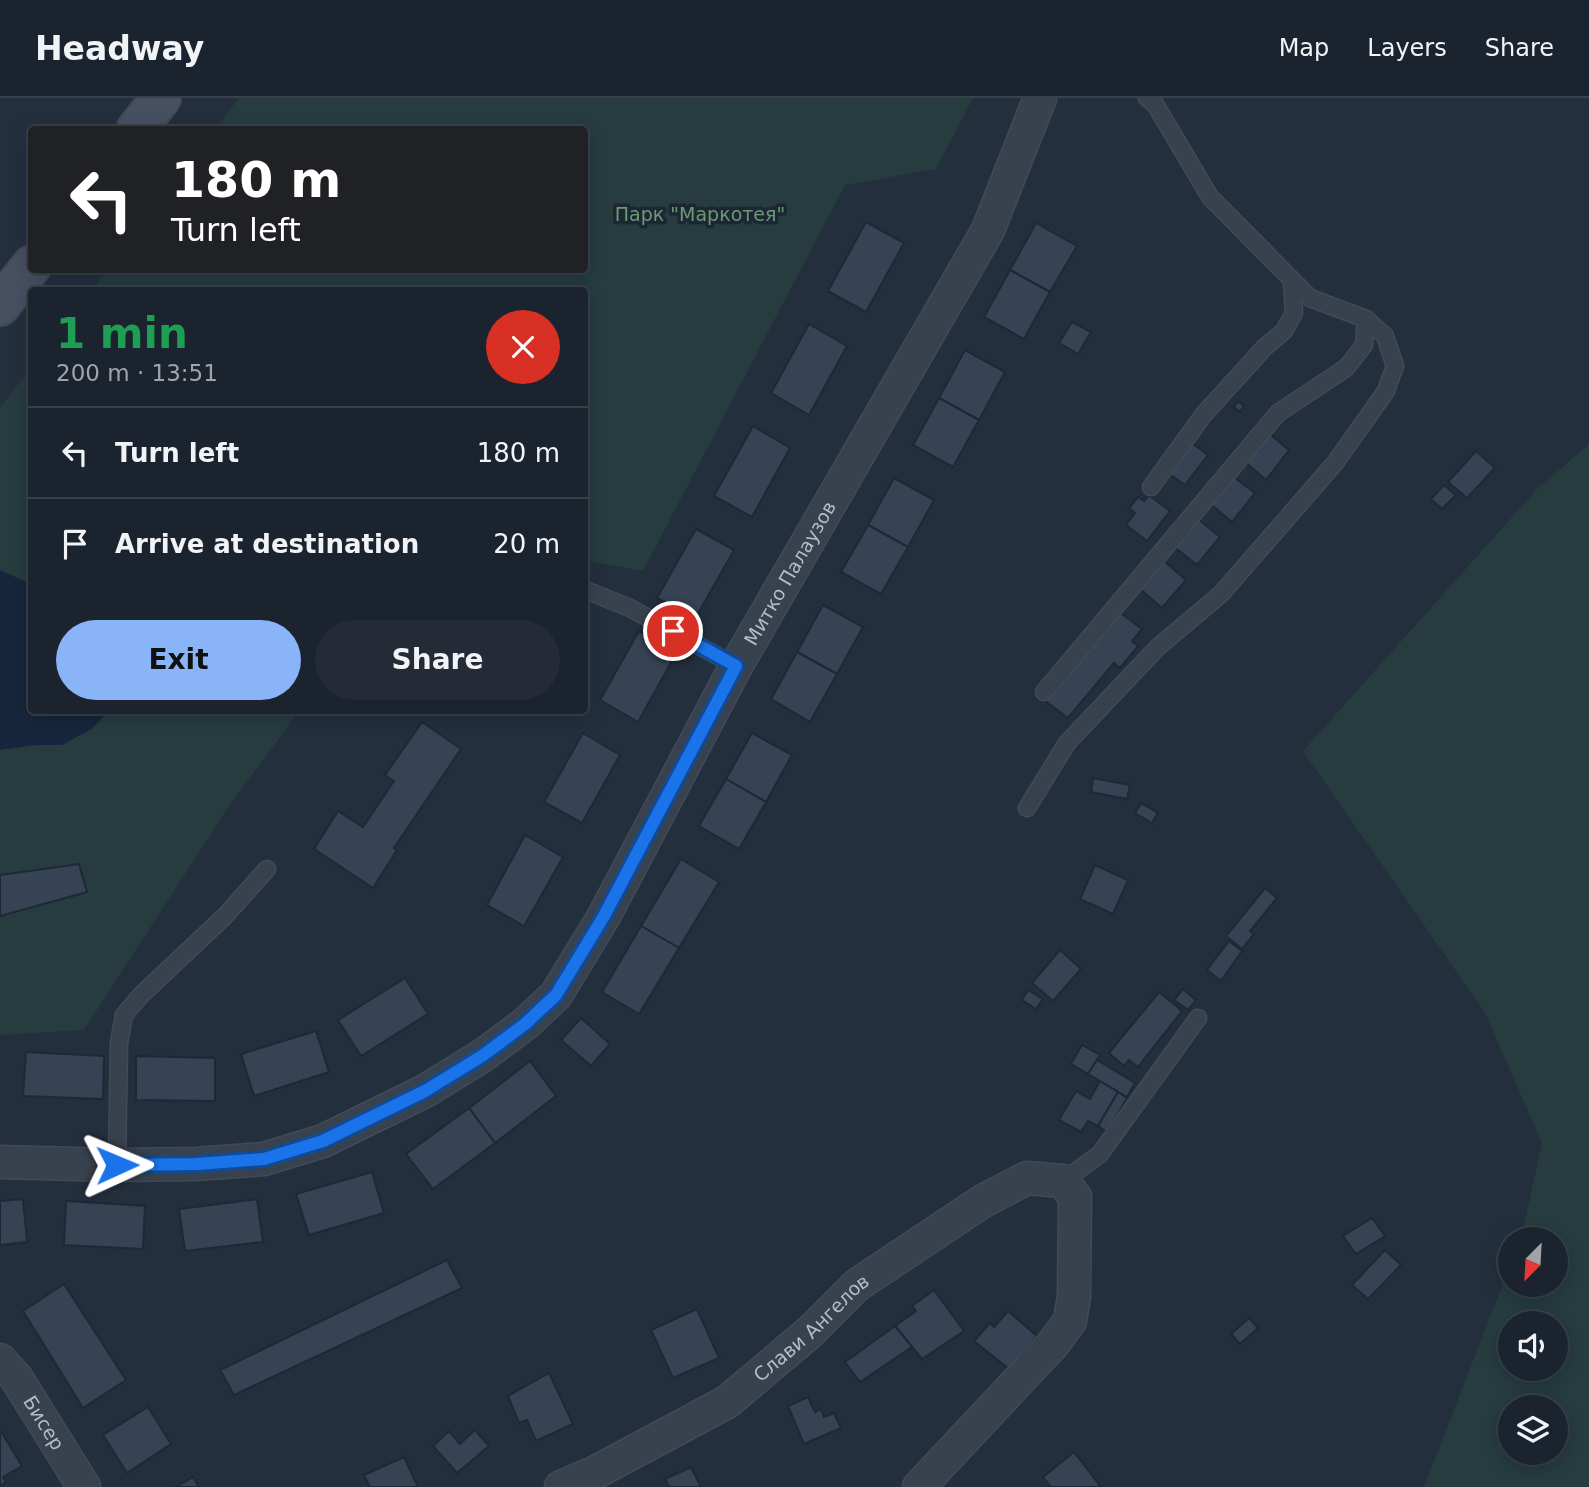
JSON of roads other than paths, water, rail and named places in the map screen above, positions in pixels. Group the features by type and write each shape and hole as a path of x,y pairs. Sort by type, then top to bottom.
{"street":[{"path":"139,126 160,98"},
{"name":"Митко Палаузов","path":"0,1162 117,1165 197,1164 264,1159 323,1141 425,1091 482,1056 525,1024 556,995 604,916 736,666 988,230 1040,98"},
{"path":"0,306 28,270"},
{"name":"Слави Ангелов","path":"561,1487 596,1472 727,1402 810,1332 858,1285 983,1201 1027,1178 1063,1181"},
{"path":"919,1487 1053,1344 1070,1321 1074,1296 1075,1198 1063,1181"},
{"name":"Бисер","path":"0,1360 17,1379 84,1487"}],"lane":[{"path":"1027,808 1067,743 1158,647 1221,594 1335,463 1386,391 1395,366 1385,336 1366,319 1310,298 1210,197 1155,104 1147,98"},
{"path":"1151,487 1204,414 1265,347 1284,331 1294,313 1292,282"},
{"path":"1044,692 1278,413 1346,368 1364,345 1366,319"},
{"path":"588,591 631,608 736,666"},
{"path":"117,1165 119,1043 124,1015 140,996 225,916 267,869"},
{"path":"1063,1181 1100,1154 1198,1018"}],"water":[{"path":"0,570 28,583 28,714 106,714 92,729 62,745 0,750"}],"park label":[{"name":"Парк \"Маркотея\"","path":"700,214"}]}
